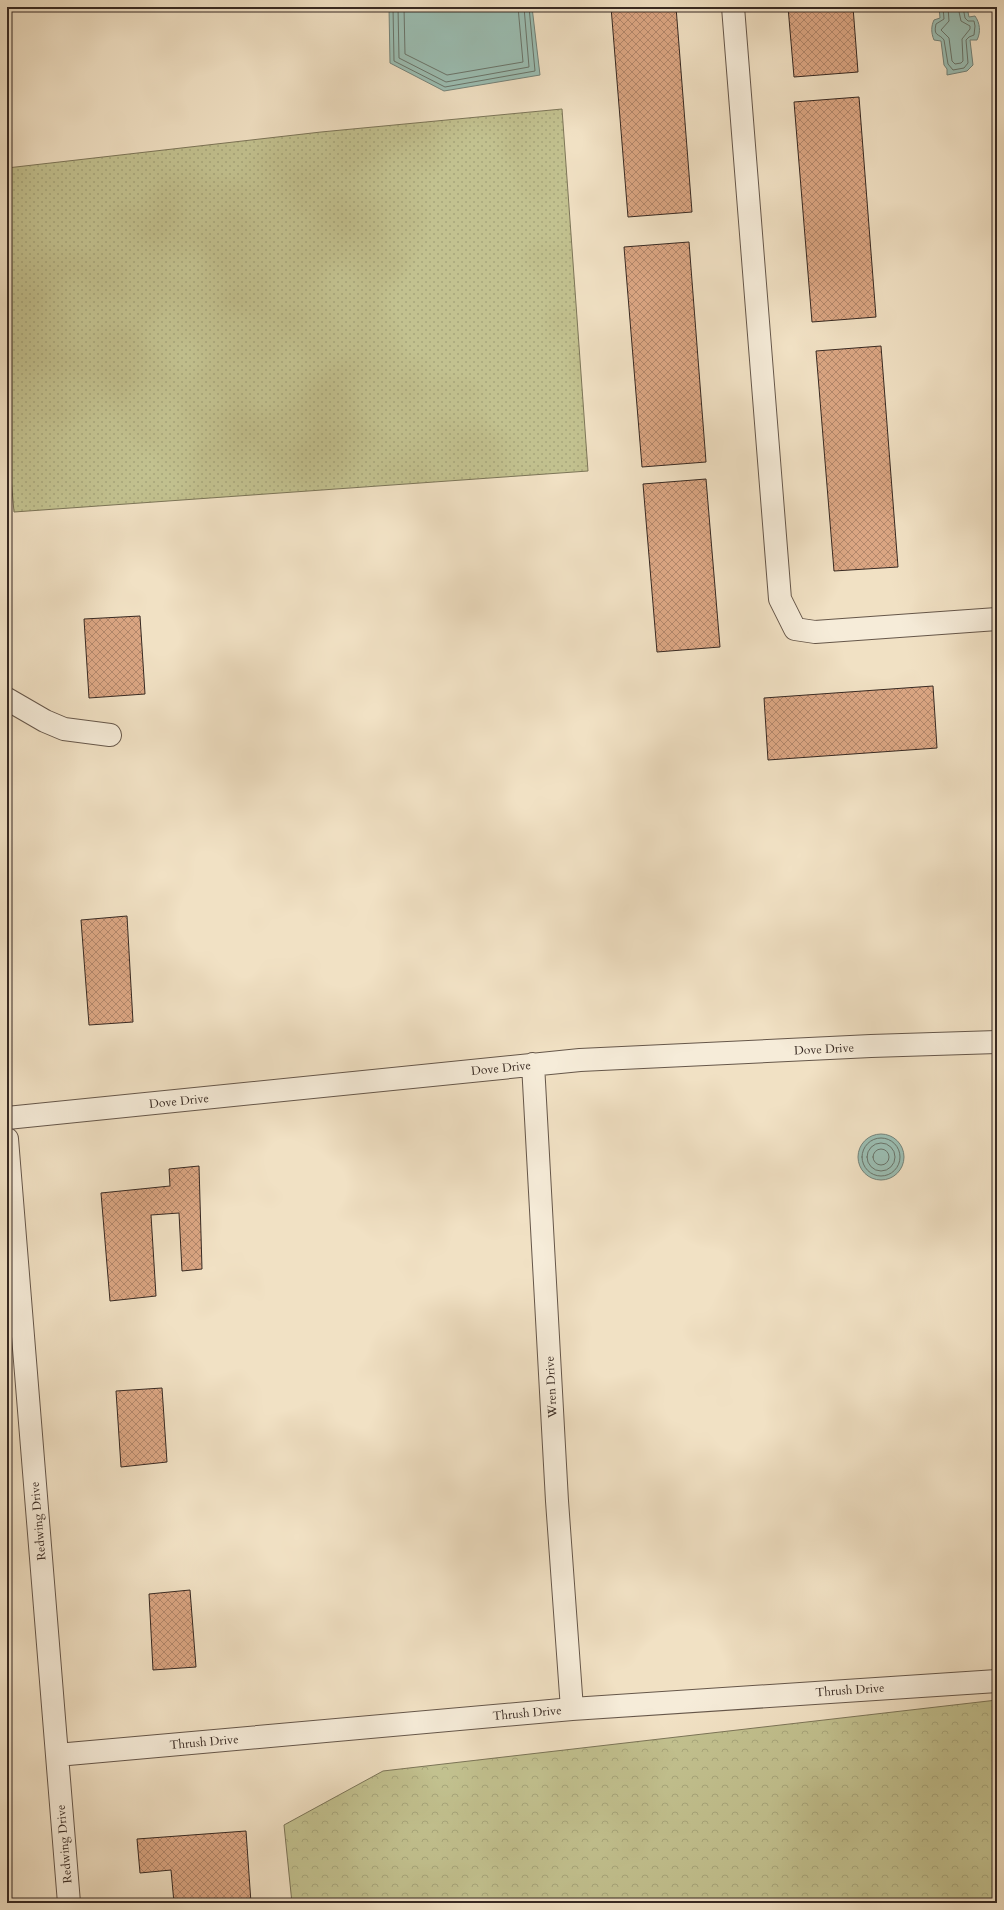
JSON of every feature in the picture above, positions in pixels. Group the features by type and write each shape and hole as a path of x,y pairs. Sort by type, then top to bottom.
{"street":[{"path":"733,7 780,599 795,629 815,632 997,619"},
{"path":"7,699 45,721 64,728 110,735"},
{"name":"Dove Drive","path":"7,1118 580,1060 871,1046 997,1042"},
{"name":"Wren Drive","path":"533,1064 557,1501 572,1709"},
{"name":"Redwing Drive","path":"7,1140 69,1903"},
{"name":"Thrush Drive","path":"57,1755 572,1709 997,1680"}],"green space":[{"path":"562,109 588,471 14,512 7,432 7,168 321,132"},
{"path":"997,1700 997,1903 292,1903 284,1825 383,1771"}],"water":[{"path":"389,7 532,7 540,75 444,91 390,63"},
{"path":"939,7 967,7 969,17 975,16 978,22 979,31 977,40 970,40 973,65 967,71 947,75 947,69 944,65 941,41 934,40 932,32 934,20 940,18"},
{"path":"876,1134 886,1134 894,1138 900,1144 904,1152 904,1162 900,1170 894,1176 886,1180 876,1180 868,1176 862,1170 858,1162 858,1152 862,1144 868,1138"}],"building":[{"path":"611,7 676,7 692,212 628,217"},
{"path":"788,7 853,7 858,72 794,77"},
{"path":"859,97 876,317 812,322 794,102"},
{"path":"689,242 706,462 642,467 624,247"},
{"path":"881,346 898,567 834,571 816,351"},
{"path":"706,479 720,647 657,652 643,484"},
{"path":"140,616 145,694 89,698 84,619"},
{"path":"933,686 937,748 768,760 764,698"},
{"path":"127,916 133,1022 89,1025 81,920"},
{"path":"199,1166 202,1269 182,1271 179,1213 151,1215 156,1296 110,1301 101,1193 170,1186 169,1169"},
{"path":"162,1388 167,1462 121,1467 116,1391"},
{"path":"190,1590 196,1667 153,1670 149,1594"},
{"path":"246,1831 251,1903 174,1903 171,1870 140,1873 137,1839"}]}
